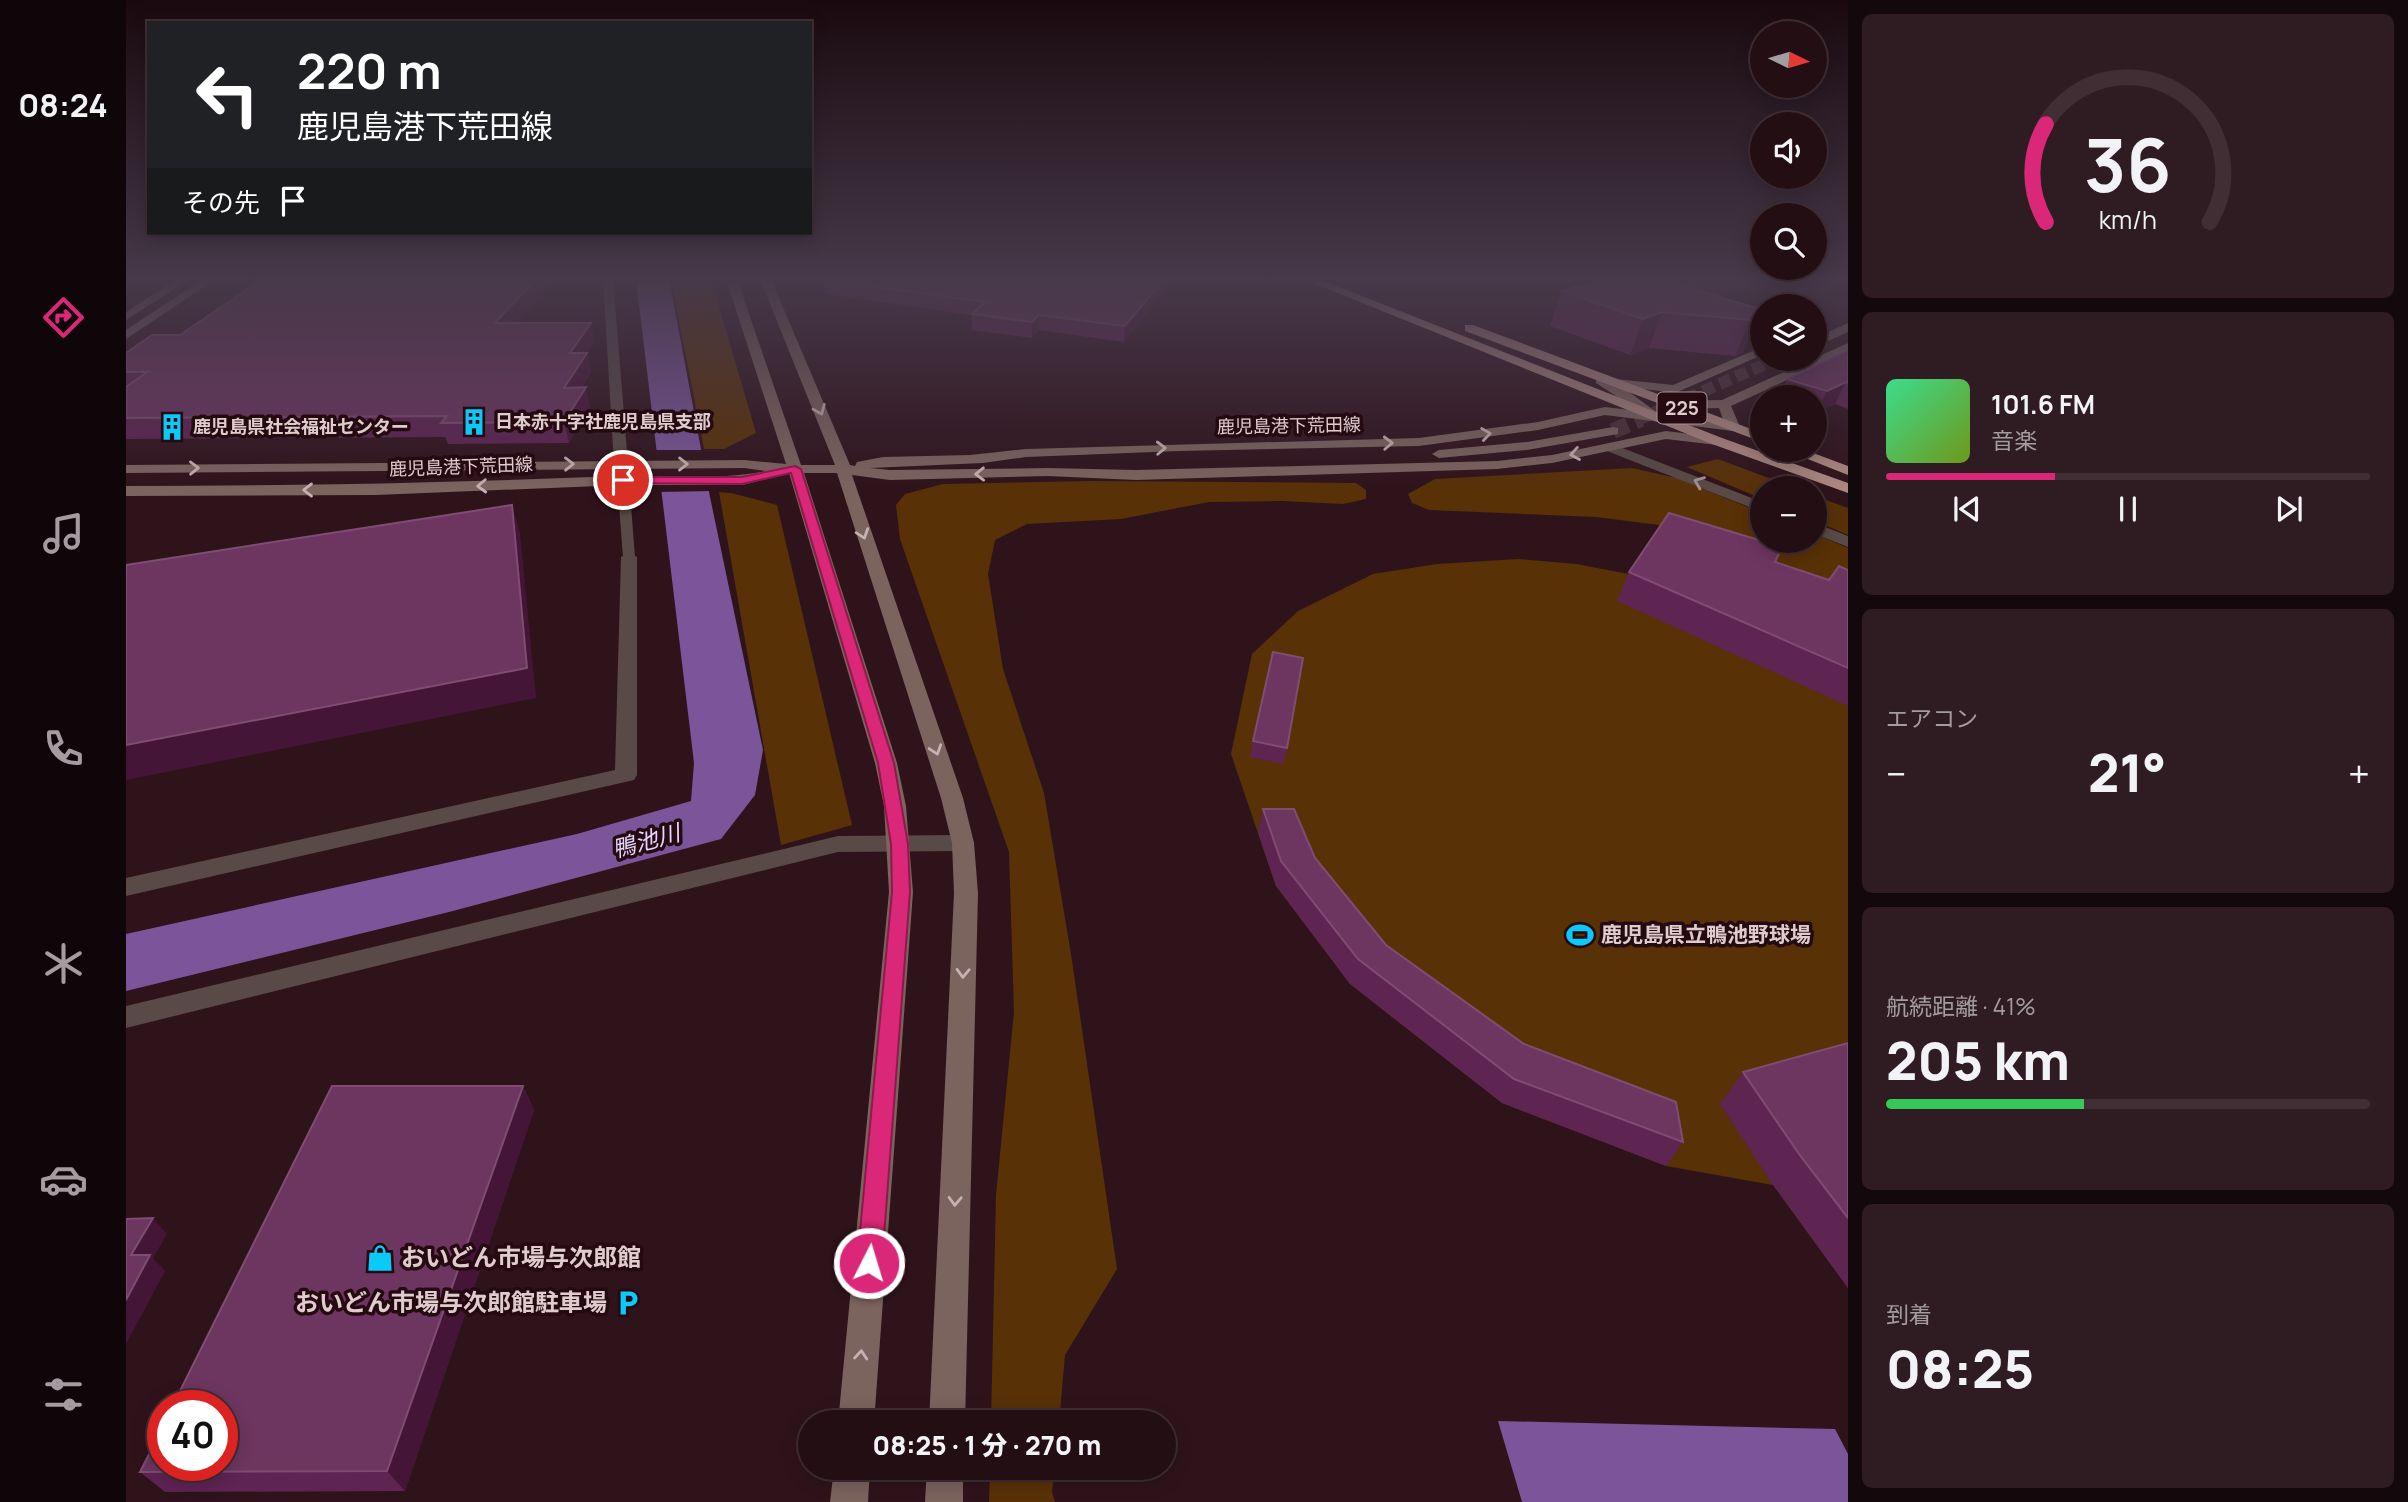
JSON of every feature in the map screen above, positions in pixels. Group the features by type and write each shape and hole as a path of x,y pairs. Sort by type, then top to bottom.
{"highway":[{"name":"225","path":"1484,349 1654,417 1848,488"},
{"name":"225","path":"1522,349 1750,433"},
{"path":"1824,462 1848,471"}],"main road":[{"path":"755,349 795,469 886,763 900,844 901,892 857,1410"},
{"path":"794,349 843,469 952,798 963,843 965,893 947,1410"},
{"path":"1599,395 1637,403 1678,407 1724,404 1841,349"},
{"path":"1601,380 1675,389 1750,356"},
{"path":"1601,380 1654,417 1666,435 1717,441"},
{"path":"1675,389 1678,407 1687,420 1717,441"},
{"path":"1599,395 1605,411"},
{"path":"1724,404 1733,427"},
{"name":"鹿児島港下荒田線","path":"971,459 1026,453 1179,447 1419,442 1538,426 1605,411 1733,427"},
{"name":"鹿児島港下荒田線","path":"843,469 883,461 971,459 1208,461 1387,457 1484,451 1613,430"},
{"name":"鹿児島港下荒田線","path":"1048,472 1136,475 1475,466 1552,459 1666,435"},
{"name":"鹿児島港下荒田線","path":"126,469 744,464 795,469 843,469 890,475 1048,472 1208,461"},
{"name":"鹿児島港下荒田線","path":"126,491 376,490 623,480 742,480 795,469"},
{"path":"849,1502 851,1480"},
{"path":"944,1502 945,1480"}],"street":[{"path":"613,349 621,464"},
{"path":"1612,448 1750,502"},
{"path":"1827,533 1848,542"},
{"path":"126,887 626,775 629,557"},
{"path":"126,1017 838,844 963,843"}],"lane":[{"path":"623,480 629,557"}],"shaded area":[{"path":"685,349 731,349 756,433 724,449 704,449"},
{"path":"1718,459 1763,476 1750,476 1750,494 1687,467"},
{"path":"1632,468 1677,478 1750,508 1750,553 1827,553 1827,539 1848,548 1848,596 1667,526 1596,517 1429,510 1412,503 1408,494 1435,479"},
{"path":"1090,481 1356,483 1366,490 1366,499 1343,504 1209,502 1121,519 1027,524 995,540 988,574 1003,669 1044,793 1071,954 1117,1269 1065,1355 1060,1410 991,1410 996,1195 1014,1012 1009,852 900,539 896,505 905,494 943,484"},
{"path":"719,492 777,505 852,825 781,845"},
{"path":"1827,500 1848,508 1848,535 1827,526"},
{"name":"鹿児島県立鴨池野球場","path":"1518,559 1576,564 1634,575 1848,605 1848,1288 1773,1185 1666,1166 1502,1103 1350,984 1276,886 1231,754 1252,654 1298,611 1373,574 1437,564"},
{"path":"990,1480 1054,1480 1052,1492 1055,1502 989,1502"}],"water":[{"name":"鴨池川","path":"644,349 682,349 763,750 755,795 721,839 449,912 126,991 126,934 577,834 691,801 694,763"},
{"path":"1498,1421 1835,1429 1848,1454 1848,1502 1522,1502"}],"pier":[{"path":"652,450 704,450 712,491 657,492"}],"building":[{"path":"132,349 573,349 570,353 587,353 564,388 586,387 564,422 441,423 447,416 126,418 126,387 147,372 126,372 126,353"},
{"path":"1848,350 1848,383 1827,391 1827,385 1807,385 1787,379 1804,371 1827,371 1827,360"},
{"path":"512,505 527,668 126,745 126,565"},
{"path":"1669,513 1750,537 1750,553 1779,553 1775,562 1829,580 1839,566 1848,570 1848,668 1629,572"},
{"path":"1273,652 1303,658 1287,748 1253,741"},
{"path":"1263,809 1294,809 1315,858 1386,945 1524,1044 1676,1102 1683,1142 1514,1079 1358,959 1281,861"},
{"path":"1848,1043 1848,1218 1799,1154 1743,1072"},
{"name":"おいどん市場与次郎館","path":"332,1086 523,1086 387,1471 238,1472 238,1390 180,1390"},
{"path":"153,1218 131,1255 150,1255 126,1300 126,1219"},
{"name":"おいどん市場与次郎館","path":"147,1458 147,1472 140,1472"}],"tunnel":[{"path":"1637,420 1750,371"},
{"path":"1613,431 1641,419"}],"place":[{"name":"日本赤十字社鹿児島県支部","path":"474,422"},
{"name":"鹿児島県社会福祉センター","path":"172,427"},
{"name":"鹿児島県立鴨池野球場","path":"1580,935"},
{"name":"おいどん市場与次郎館","path":"380,1258"},
{"name":"おいどん市場与次郎館駐車場","path":"628,1303"}],"route":[{"path":"623,480 742,480 795,469 886,763 900,844 901,892 869,1263"}]}
